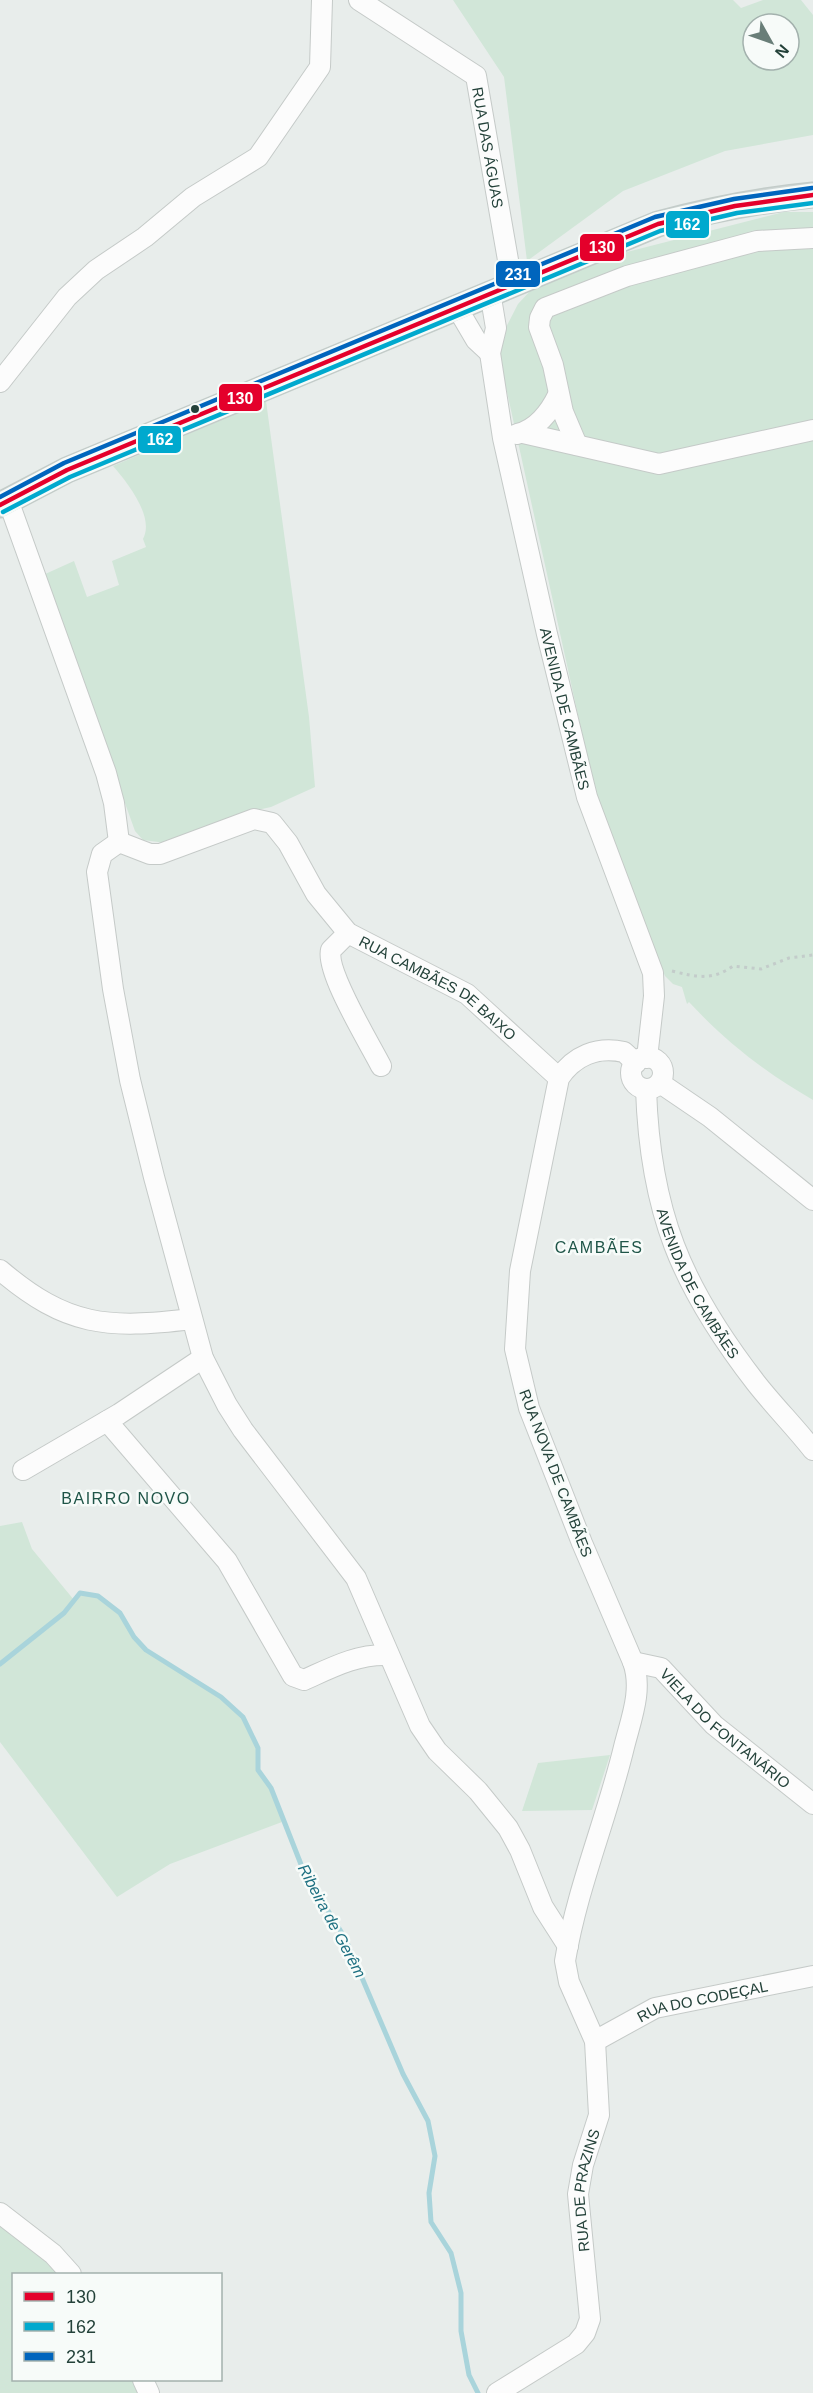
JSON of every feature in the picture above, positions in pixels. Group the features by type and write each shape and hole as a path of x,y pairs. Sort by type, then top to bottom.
{"main road":[{"path":"4,503 67,470 456,306 658,224 713,209 771,199 813,195"}],"street":[{"path":"0,382 67,297 96,270 145,237 193,197 258,157 320,67 322,0"},
{"name":"RUA DAS ÁGUAS","path":"359,0 476,76 512,283"},
{"path":"577,445 558,395 553,365 539,327 545,308 627,276 757,241 813,238"},
{"name":"AVENIDA DE CAMBÃES","path":"490,292 496,328 490,353 503,438 587,797 652,973 654,996 641,1060 657,1061 663,1069 653,1086 647,1130 654,1180 672,1245 687,1276 729,1347 758,1386 813,1450"},
{"path":"456,306 476,340 490,353"},
{"path":"503,438 523,433 551,411 558,395"},
{"path":"523,433 659,464 813,429"},
{"path":"4,503 106,773 114,803 119,842 102,854 97,872 113,989 130,1080 203,1358 227,1405 243,1430 359,1584 387,1655 420,1726 437,1751 484,1797 508,1828 520,1850 543,1907 567,1946"},
{"name":"RUA CAMBÃES DE BAIXO","path":"119,842 150,854 160,854 254,819 272,823 288,843 316,894 348,933 467,994 559,1078"},
{"path":"348,933 331,950 331,960 339,984 381,1066"},
{"path":"559,1078 571,1063 600,1051 624,1052 641,1060"},
{"name":"RUA NOVA DE CAMBÃES","path":"559,1078 520,1271 515,1349 529,1408 582,1543 633,1662 638,1680 636,1699 613,1793 567,1946"},
{"path":"653,1086 710,1117 813,1200"},
{"path":"0,1269 39,1299 80,1318 128,1325 192,1319"},
{"path":"23,1470 106,1421 203,1358"},
{"path":"106,1421 227,1561 292,1676 304,1680 358,1658 387,1655"},
{"name":"VIELA DO FONTANÁRIO","path":"633,1662 662,1668 714,1725 813,1804"},
{"name":"RUA DE PRAZINS","path":"499,2391 576,2344 585,2333 590,2319 578,2194 583,2164 599,2115 595,2041 566,1971 567,1946"},
{"name":"RUA DO CODEÇAL","path":"595,2041 655,2008 813,1976"},
{"path":"0,2213 53,2254 71,2273"}],"path":[{"path":"652,973 668,970 697,978 719,976 733,966 761,969 789,958 813,955"}],"green space":[{"path":"453,0 733,0 741,8 763,0 801,0 813,15 813,135 725,151 623,191 527,261 504,77"},
{"path":"784,212 813,212 813,1100 763,1068 732,1043 689,1002 687,1004 682,987 673,984 665,976 605,822 592,779 500,360 502,335 518,304 532,289 623,253"},
{"path":"266,401 309,717 315,787 271,807 253,811 166,843 143,840 135,831 43,575 74,561 87,597 119,585 112,561 146,547 143,539 146,530 138,500 113,466"},
{"path":"22,1522 32,1549 74,1600 80,1593 98,1596 120,1613 134,1637 146,1650 221,1697 243,1717 258,1748 258,1770 271,1788 282,1822 170,1864 117,1897 0,1742 0,1526"},
{"path":"610,1755 592,1810 522,1811 538,1763"},
{"path":"0,2213 70,2273 12,2273 12,2381 143,2381 149,2393 0,2393"}],"waterway":[{"name":"Ribeira de Gerêm","path":"0,1664 64,1613 80,1593 98,1596 120,1613 134,1637 146,1650 221,1697 243,1717 258,1748 258,1770 271,1788 304,1872 345,1938 403,2074 428,2121 435,2156 429,2193 431,2222 451,2253 461,2293 461,2331 469,2375 478,2393"}],"transit line":[{"name":"231","path":"0,497 64,463 655,217 734,199 812,188"},
{"name":"130","path":"0,505 67,470 658,224 735,206 813,195"},
{"name":"162","path":"3,512 70,477 660,231 737,213 813,203"}],"district":[{"name":"CAMBÃES","path":"599,1247"},
{"name":"BAIRRO NOVO","path":"126,1498"}]}
